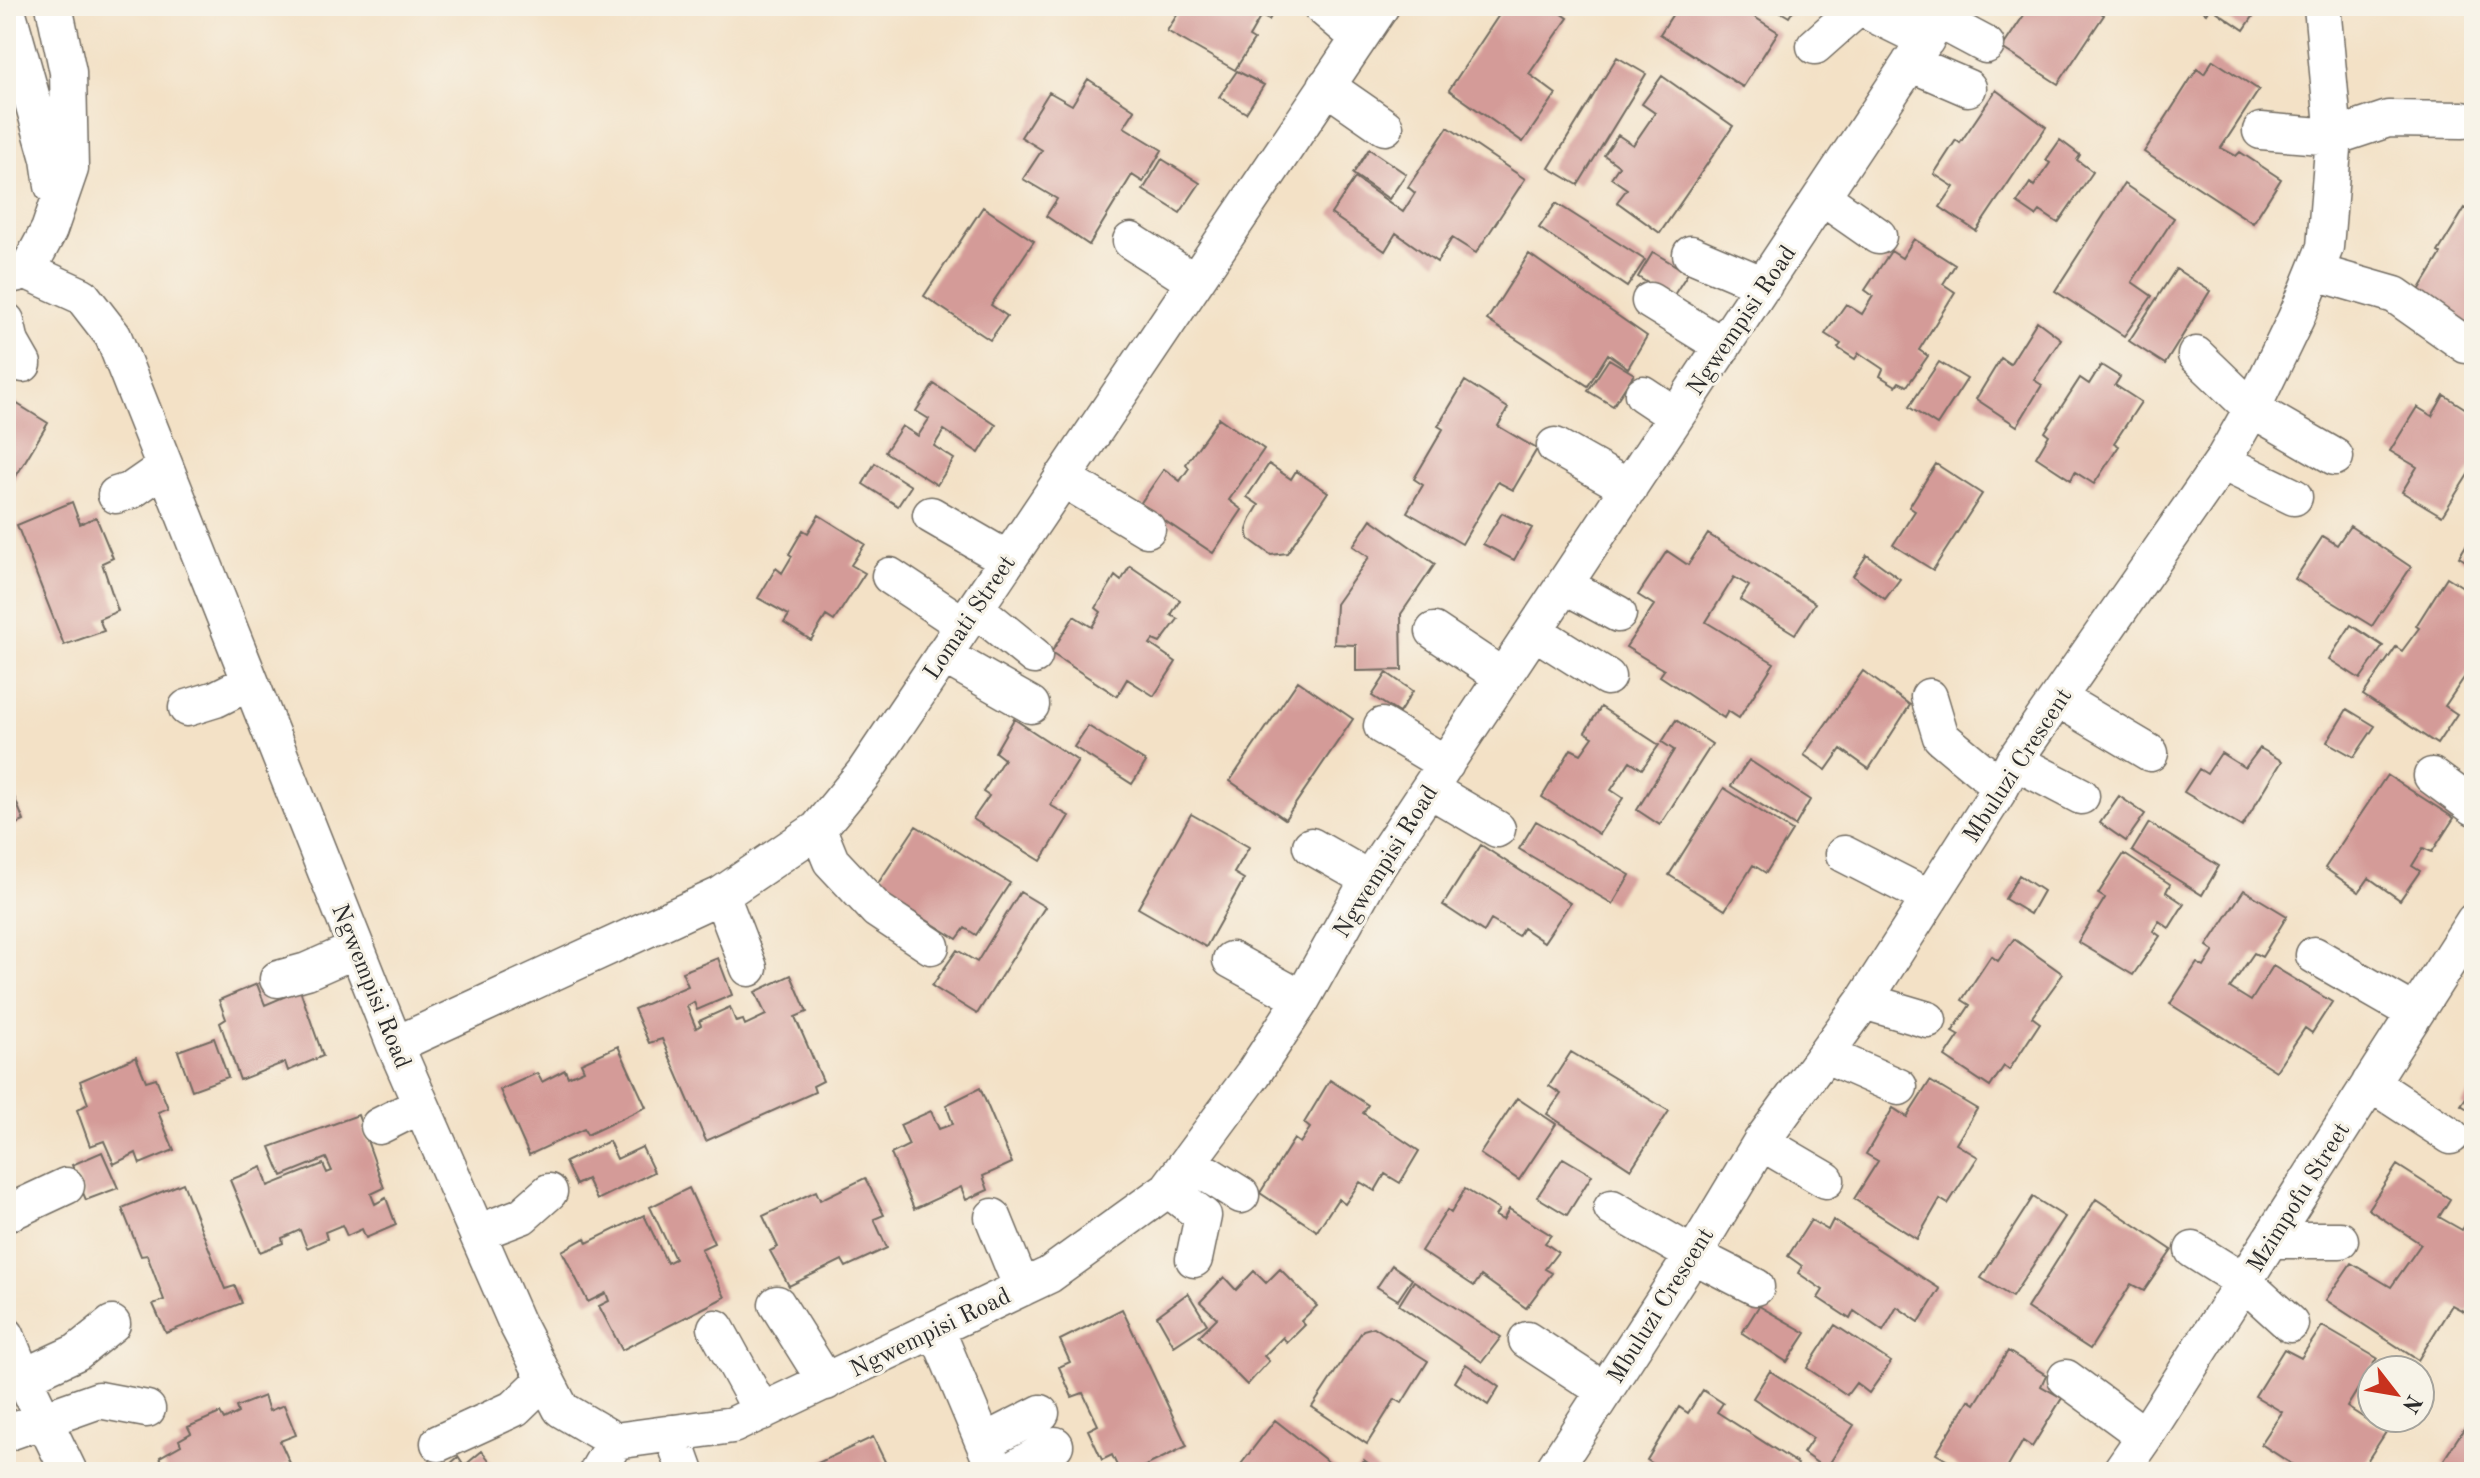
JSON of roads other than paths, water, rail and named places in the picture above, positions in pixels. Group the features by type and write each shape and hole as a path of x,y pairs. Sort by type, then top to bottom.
{"street":[{"path":"6,6 49,159 56,211"},
{"path":"16,274 49,230 70,169 68,72 54,6"},
{"path":"1321,6 1359,38"},
{"name":"Lomati Street","path":"395,1045 721,895 818,829 864,773 1381,6"},
{"name":"Mbuluzi Crescent","path":"1552,1472 1693,1255 1761,1142 1864,1001 2008,774 2222,462 2252,409 2296,318 2325,247 2334,137 2322,6"},
{"path":"1815,46 1859,7 1931,32 1986,45"},
{"path":"1931,32 1968,88"},
{"name":"Ngwempisi Road","path":"16,274 82,296 113,336 395,1045 516,1322 561,1409 615,1441 733,1425 826,1382 1049,1275 1178,1176 1253,1074 1302,999 1369,879 1931,32"},
{"path":"1326,86 1385,127"},
{"path":"2261,131 2334,137 2388,119 2463,120"},
{"path":"1822,197 1878,236"},
{"path":"1131,241 1195,282"},
{"path":"1691,254 1764,285"},
{"path":"2315,272 2395,295 2466,345"},
{"path":"1650,301 1723,346"},
{"path":"6,321 11,343 23,364"},
{"path":"2196,355 2252,409 2335,457"},
{"path":"1643,394 1676,416"},
{"path":"1555,446 1629,488"},
{"path":"2222,462 2294,497"},
{"path":"116,495 132,490 165,467"},
{"path":"1062,478 1147,529"},
{"path":"931,515 1007,559"},
{"path":"890,576 969,617 1034,656"},
{"path":"1564,585 1618,614"},
{"path":"1434,631 1503,677"},
{"path":"1534,631 1607,677"},
{"path":"943,655 1031,705"},
{"path":"187,708 216,699 250,682"},
{"path":"1929,697 1941,737 2008,774 2081,796"},
{"path":"2059,699 2150,753"},
{"path":"1382,726 1497,829"},
{"path":"2432,776 2474,807"},
{"path":"818,829 831,861 877,910 931,946"},
{"path":"1311,846 1369,879"},
{"path":"1844,854 1930,898"},
{"path":"721,895 749,968"},
{"name":"Mzimpofu Street","path":"2134,1460 2270,1240 2472,927"},
{"path":"278,979 307,971 357,949"},
{"path":"2314,955 2415,1013"},
{"path":"1231,960 1302,999"},
{"path":"1864,1001 1928,1020"},
{"path":"1826,1055 1899,1087"},
{"path":"2370,1083 2451,1136"},
{"path":"379,1126 421,1105"},
{"path":"1761,1142 1826,1180"},
{"path":"1178,1176 1241,1195"},
{"path":"1178,1176 1203,1216 1194,1259"},
{"path":"6,1214 66,1186"},
{"path":"477,1233 522,1216 549,1192"},
{"path":"1612,1208 1756,1287"},
{"path":"993,1217 1022,1288"},
{"path":"2270,1240 2340,1240"},
{"path":"2193,1250 2244,1282 2290,1324"},
{"path":"777,1304 826,1382"},
{"path":"23,1377 77,1352 112,1324"},
{"path":"716,1328 762,1412"},
{"path":"936,1329 988,1463 1048,1429"},
{"path":"6,1335 69,1472"},
{"path":"1527,1340 1605,1391"},
{"path":"2066,1378 2134,1460"},
{"path":"439,1443 515,1408 545,1379"},
{"path":"6,1433 99,1400 147,1409"},
{"path":"672,1433 686,1472"},
{"path":"597,1472 615,1441"}]}
